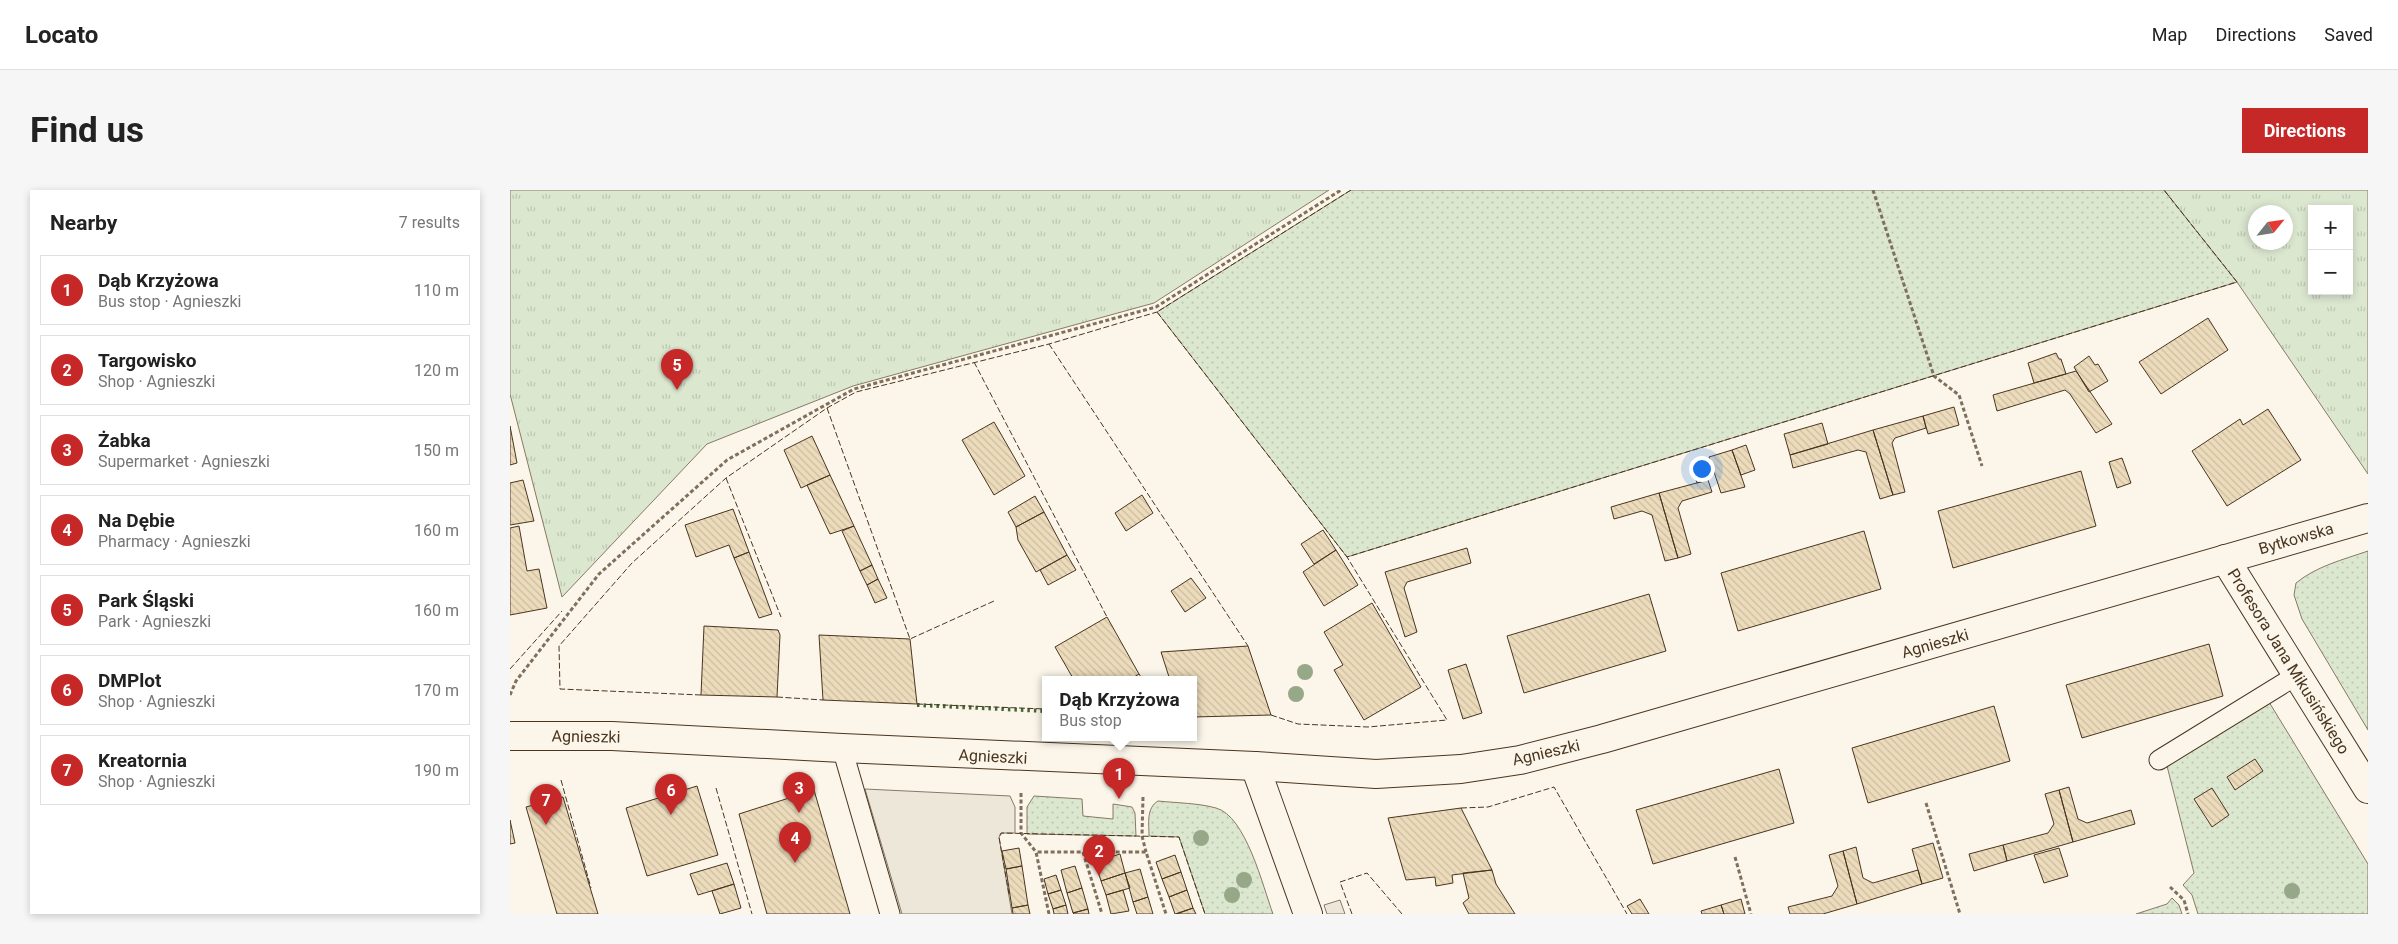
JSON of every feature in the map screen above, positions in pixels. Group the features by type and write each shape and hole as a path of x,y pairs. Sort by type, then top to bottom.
{"street":[{"name":"Bytkowska","path":"2225,559 2368,518"},
{"name":"Profesora Jana Mikusińskiego","path":"2225,559 2368,789"},
{"name":"Agnieszki","path":"510,736 612,736 1255,766 1376,774 1461,769 1520,760 1602,739 2225,559"},
{"path":"1255,766 1308,914"}],"lane":[{"path":"2159,760 2297,675"},
{"path":"842,748 890,914"}],"path":[{"path":"510,695 516,681 599,574 727,460 854,388 1156,307 1341,190"},
{"path":"1874,190 1934,376 1960,396 1982,466"},
{"path":"1021,790 1021,833 1036,852 1049,914"},
{"path":"1143,794 1142,836 1166,914"},
{"path":"1926,803 1960,914"},
{"path":"1036,852 1146,852"},
{"path":"1083,852 1102,914"},
{"path":"1735,857 1751,914"},
{"path":"2170,887 2184,900 2188,914"}],"green space":[{"path":"510,190 1329,190 1154,303 853,386 707,444 562,597 510,394"},
{"path":"1351,190 2164,190 2237,282 1347,557 1157,312"},
{"path":"2164,190 2368,190 2368,474 2237,282"},
{"path":"2368,551 2368,730 2302,619 2294,595 2296,583 2312,572"},
{"path":"2269,702 2368,864 2368,914 2198,914 2192,895 2183,885 2194,873 2167,766"},
{"path":"1034,796 1082,799 1083,816 1113,819 1113,804 1132,807 1135,813 1136,836 1027,834 1027,807"},
{"path":"1158,801 1209,806 1227,814 1245,838 1273,914 1205,914 1179,837 1149,836 1150,812"},
{"path":"2172,898 2179,905 2182,914 2136,914 2167,904"}],"shaded area":[{"path":"865,789 1010,796 1015,807 1015,833 1002,833 999,837 1012,914 902,914"},
{"path":"1340,900 1345,914 1327,914 1324,905"}],"building":[{"path":"2208,318 2228,350 2161,394 2139,362"},
{"path":"2056,353 2059,359 2061,359 2066,374 2034,383 2028,363"},
{"path":"2089,356 2095,365 2098,364 2108,381 2089,392 2074,367"},
{"path":"2076,371 2112,424 2096,433 2070,394 2065,390 1997,411 1993,395"},
{"path":"1954,407 1959,425 1928,434 1923,416"},
{"path":"2268,409 2301,460 2227,506 2192,451 2240,419 2243,425"},
{"path":"1923,416 1926,428 1895,438 1892,443 1905,492 1893,495 1873,430"},
{"path":"994,422 1025,476 994,495 962,440"},
{"path":"1822,423 1828,444 1790,455 1784,434"},
{"path":"510,426 517,463 510,465"},
{"path":"1873,430 1893,495 1880,499 1866,452 1858,450 1793,468 1790,455"},
{"path":"812,436 830,475 801,488 784,450"},
{"path":"1746,445 1755,470 1741,475 1732,450"},
{"path":"1732,450 1745,487 1721,493 1709,457"},
{"path":"2122,458 2131,483 2117,488 2109,462"},
{"path":"1704,467 1708,480 1697,483 1693,470"},
{"path":"2081,471 2096,526 1953,568 1938,511"},
{"path":"830,475 854,526 830,534 807,485"},
{"path":"523,480 534,521 510,525 510,483"},
{"path":"1708,480 1712,492 1682,501 1678,508 1691,554 1678,558 1659,493"},
{"path":"1659,493 1678,558 1665,561 1652,515 1642,511 1614,519 1611,507"},
{"path":"1142,495 1153,513 1126,531 1115,513"},
{"path":"1035,496 1044,512 1016,527 1008,512"},
{"path":"733,509 749,552 734,558 729,545 696,557 685,525"},
{"path":"1044,512 1067,555 1036,572 1018,540 1016,527"},
{"path":"519,526 527,571 539,569 547,608 510,615 510,528"},
{"path":"854,526 872,565 860,571 842,531"},
{"path":"1323,530 1336,550 1314,564 1301,544"},
{"path":"1864,531 1881,589 1738,631 1721,573"},
{"path":"1467,548 1471,563 1407,582 1404,588 1417,632 1405,637 1385,572"},
{"path":"1336,550 1358,585 1324,606 1303,572"},
{"path":"749,552 772,614 759,618 734,558"},
{"path":"1067,555 1076,570 1048,585 1040,570"},
{"path":"872,565 878,579 867,585 860,571"},
{"path":"1191,578 1206,598 1185,612 1171,591"},
{"path":"878,579 887,598 875,603 867,585"},
{"path":"1649,594 1666,651 1524,693 1507,636"},
{"path":"1372,603 1421,687 1364,720 1334,670 1343,665 1324,632"},
{"path":"1107,617 1139,674 1136,676 1072,676 1055,647"},
{"path":"704,626 778,630 780,635 777,697 701,695"},
{"path":"819,635 910,639 917,704 823,700"},
{"path":"2209,644 2223,696 2082,738 2066,685"},
{"path":"1248,646 1271,715 1197,717 1197,676 1169,676 1161,652"},
{"path":"1466,664 1482,713 1463,719 1448,670"},
{"path":"1994,706 2010,761 1868,803 1852,748"},
{"path":"2255,759 2263,771 2235,790 2227,777"},
{"path":"1779,769 1794,823 1653,864 1636,810"},
{"path":"697,786 718,855 647,876 626,808"},
{"path":"2069,787 2078,819 2087,823 2131,810 2135,824 2073,842 2059,790"},
{"path":"2212,788 2229,815 2212,827 2194,799"},
{"path":"814,790 850,914 767,914 739,814"},
{"path":"2059,790 2073,842 2007,861 2003,845 2048,833 2054,824 2045,794"},
{"path":"563,797 598,914 557,914 526,807"},
{"path":"1461,808 1492,870 1452,875 1453,883 1436,886 1435,877 1406,880 1388,818"},
{"path":"510,820 515,843 510,844"},
{"path":"1933,843 1943,878 1922,884 1912,849"},
{"path":"2003,845 2007,861 1974,871 1969,854"},
{"path":"1856,847 1863,878 1873,883 1918,870 1922,884 1857,904 1843,851"},
{"path":"1019,848 1022,866 1006,869 1002,851"},
{"path":"2059,848 2068,876 2044,883 2034,855"},
{"path":"1843,851 1857,904 1823,914 1790,914 1788,907 1832,896 1838,886 1829,855"},
{"path":"1120,854 1125,873 1101,881 1095,862"},
{"path":"1175,855 1181,872 1162,879 1156,862"},
{"path":"727,863 734,884 698,895 690,874"},
{"path":"1022,866 1028,905 1012,908 1006,869"},
{"path":"1075,866 1082,888 1067,893 1061,870"},
{"path":"1140,869 1148,897 1133,902 1125,873"},
{"path":"1492,870 1496,884 1515,914 1469,914 1463,903 1469,898 1463,873"},
{"path":"1181,872 1187,890 1169,897 1162,879"},
{"path":"1125,873 1130,888 1106,895 1101,881"},
{"path":"1056,875 1061,890 1048,894 1044,879"},
{"path":"734,884 741,908 720,914 712,891"},
{"path":"1082,888 1088,909 1073,913 1067,893"},
{"path":"1061,890 1066,905 1053,909 1048,894"},
{"path":"1123,890 1129,911 1111,914 1106,895"},
{"path":"1187,890 1193,908 1175,914 1169,897"},
{"path":"1148,897 1153,914 1137,914 1133,902"},
{"path":"1640,899 1649,914 1632,914 1627,906"},
{"path":"1741,899 1745,914 1724,914 1721,905"},
{"path":"1028,905 1030,914 1013,914 1012,908"},
{"path":"1066,905 1068,914 1054,914 1053,909"},
{"path":"1721,905 1724,914 1702,914 1701,911"},
{"path":"1193,908 1196,914 1177,914"},
{"path":"1088,909 1089,914 1073,913"}],"hedge":[{"path":"917,705 1042,711"}],"fence":[{"path":"1351,190 1157,312 1347,557 2237,282 2164,190"},
{"path":"701,695 560,689 559,646 632,563 726,478 827,408 856,392 1049,344 1157,312"},
{"path":"1049,344 1248,646"},
{"path":"974,362 1107,617"},
{"path":"827,408 910,639 994,601"},
{"path":"726,478 781,617"},
{"path":"1271,715 1298,724 1368,727 1447,720 1347,557"},
{"path":"510,669 562,611"},
{"path":"777,697 823,700"},
{"path":"917,704 1042,709"},
{"path":"561,780 591,888"},
{"path":"1461,808 1488,807 1554,787 1627,914"},
{"path":"716,788 752,914"},
{"path":"1009,894 999,837 1001,833 1179,837 1205,914"},
{"path":"1352,914 1340,882 1367,873 1402,914"}],"place":[{"name":"Park Śląski","path":"677,390"},
{"name":"Dąb Krzyżowa","path":"1119,799"},
{"name":"Żabka","path":"799,813"},
{"name":"DMPlot","path":"671,815"},
{"name":"Kreatornia","path":"546,825"},
{"name":"Na Dębie","path":"795,863"},
{"name":"Targowisko","path":"1099,876"}]}
